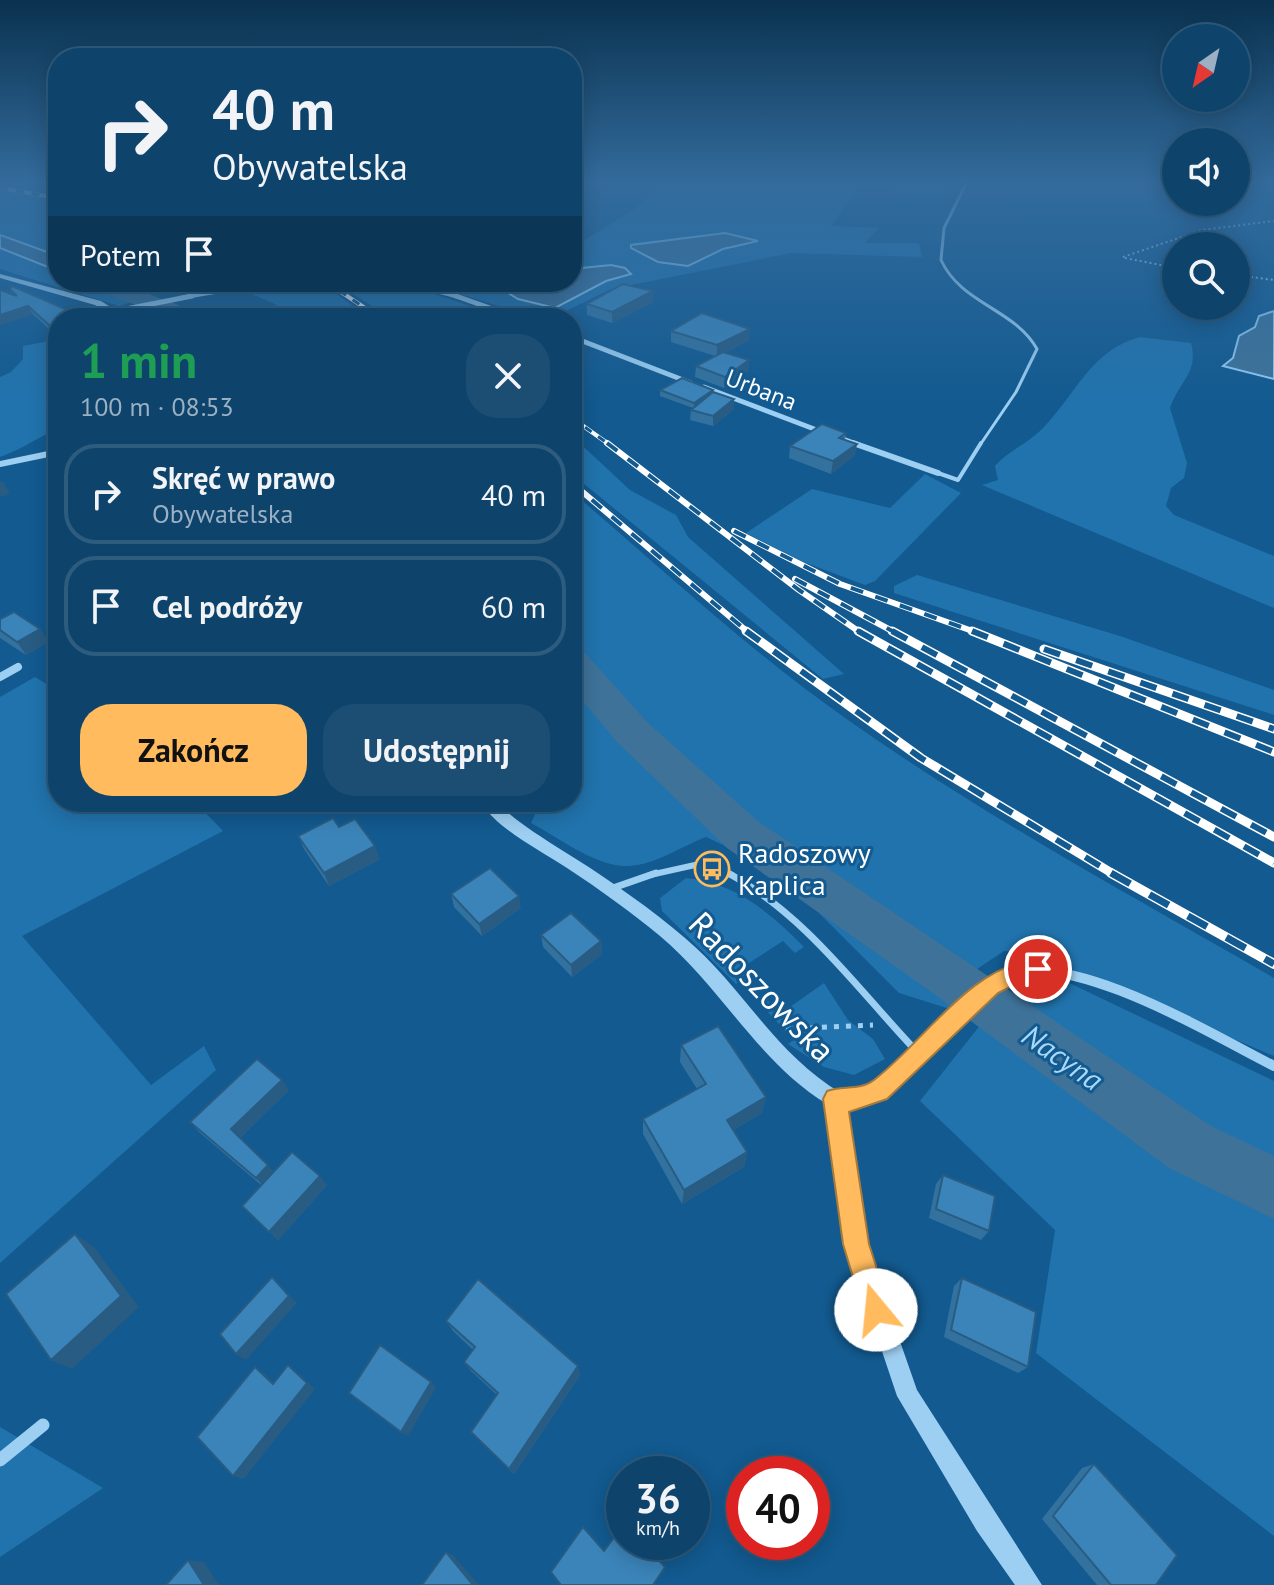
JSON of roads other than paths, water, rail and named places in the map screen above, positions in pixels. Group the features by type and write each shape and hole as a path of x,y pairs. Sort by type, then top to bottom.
{"street":[{"path":"0,276 48,288"},
{"path":"64,292 108,308"},
{"path":"129,308 164,300 249,292"},
{"path":"438,292 487,308"},
{"name":"Urbana","path":"582,341 938,473"},
{"path":"0,464 48,454"},
{"path":"0,677 18,667"},
{"name":"Radoszowska","path":"496,812 609,890 695,958 755,1030 802,1079 835,1099 856,1244 908,1396 955,1474 1030,1585"},
{"path":"835,1099 850,1101 879,1091 991,986 1020,971 1061,971 1120,993 1274,1066"},
{"path":"0,1460 43,1425"}],"lane":[{"path":"938,473 958,480 964,475 967,463 1029,370 1037,349 1029,333 958,290 941,268 940,256"},
{"path":"609,890 693,865 732,873 776,906 837,960 888,1024 919,1054"}],"waterway":[{"name":"Nacyna","path":"124,292 164,308"},
{"name":"Nacyna","path":"582,674 632,732 743,835 951,977 1190,1147 1274,1188"}],"railway":[{"path":"341,292 365,308"},
{"path":"582,425 610,445"},
{"path":"607,443 799,590 859,631"},
{"path":"582,491 749,633"},
{"path":"734,531 840,584 978,633"},
{"path":"795,579 896,633"},
{"path":"746,631 921,758 1115,875"},
{"path":"859,631 1274,863"},
{"path":"892,631 1274,837"},
{"path":"972,631 1274,752"},
{"path":"1044,649 1274,729"},
{"path":"1111,873 1274,964"}],"place":[{"name":"Radoszowy Kaplica","path":"712,869"}]}
